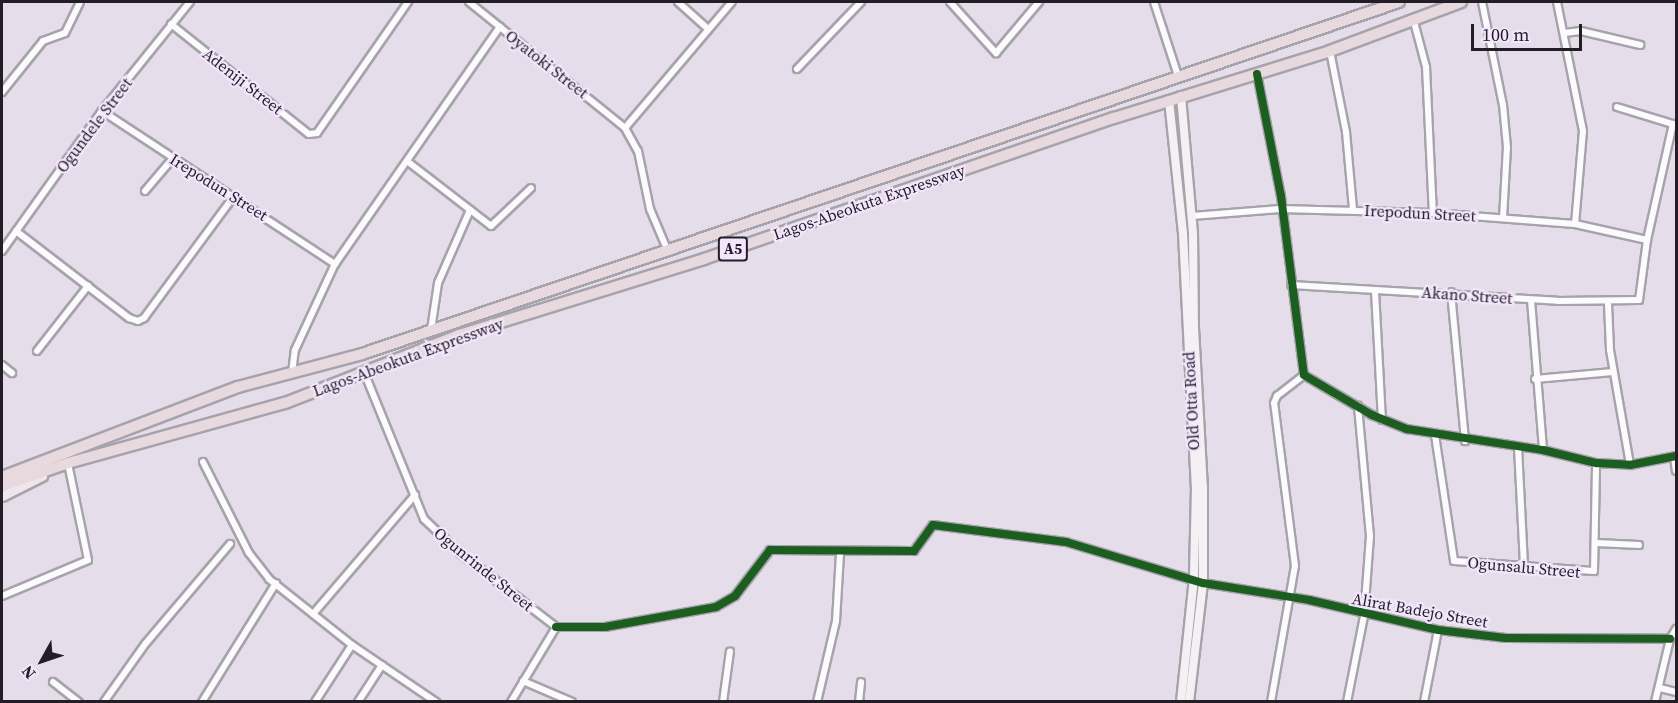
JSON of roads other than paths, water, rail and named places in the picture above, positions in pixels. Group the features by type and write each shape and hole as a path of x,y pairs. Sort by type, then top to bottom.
{"highway":[{"name":"Lagos-Abeokuta Expressway","path":"2,486 67,459 180,406 431,330 1399,2"},
{"name":"Lagos-Abeokuta Expressway","path":"2,474 285,403 459,335 704,259 1181,96 1330,51 1413,18 1461,2"}],"main road":[{"path":"1181,96 1192,216 1203,487 1203,583 1189,702"},
{"name":"Old Otta Road","path":"1169,100 1183,233 1196,487 1194,578 1181,702"},
{"path":"2,496 67,459"}],"street":[{"path":"2,92 43,41 66,33 80,2"},
{"name":"Ogundele Street","path":"2,251 102,111 189,2"},
{"name":"Adeniji Street","path":"171,24 309,134 317,133 408,2"},
{"name":"Oyatoki Street","path":"469,2 625,128"},
{"path":"678,2 707,28"},
{"path":"667,249 650,209 638,151 625,128 673,76 707,28 732,2"},
{"path":"797,69 861,2"},
{"path":"950,2 996,53 1039,2"},
{"path":"1154,2 1178,76"},
{"path":"1482,2 1503,105 1507,160 1503,218"},
{"path":"1557,2 1583,131 1575,224"},
{"path":"1413,18 1426,67 1433,213"},
{"path":"292,373 295,350 335,264 500,27"},
{"path":"1564,33 1581,31 1641,45"},
{"path":"1330,51 1346,132 1353,209"},
{"path":"1257,74 1275,160 1304,375"},
{"path":"1617,107 1675,124 1647,240"},
{"name":"Irepodun Street","path":"102,111 335,264"},
{"path":"145,191 173,158"},
{"path":"407,160 493,226 531,188"},
{"path":"16,231 129,318 144,318 234,196"},
{"name":"Irepodun Street","path":"1192,216 1280,209 1353,209 1433,213 1575,224 1647,240"},
{"path":"431,330 438,283 470,210"},
{"name":"Akano Street","path":"1291,285 1375,291 1451,292 1531,300 1608,304 1641,298 1647,240"},
{"path":"37,351 88,286"},
{"path":"1375,291 1382,420"},
{"path":"1451,292 1465,441"},
{"path":"1531,300 1535,379 1543,450"},
{"path":"1608,304 1613,372 1630,465"},
{"path":"2,365 12,373"},
{"name":"Ogunrinde Street","path":"364,372 424,519 436,533 556,627"},
{"path":"1535,379 1613,372"},
{"path":"1304,375 1382,420 1435,435 1465,441 1543,450 1596,463 1630,465 1675,456 1677,471"},
{"path":"1271,702 1294,579 1293,537 1274,403 1276,396 1304,375"},
{"path":"1347,702 1364,616 1370,525 1358,406"},
{"name":"Ogunsalu Street","path":"1435,435 1454,561 1594,571 1596,543"},
{"path":"1518,447 1524,565"},
{"path":"2,596 88,560 67,459"},
{"path":"203,462 249,553 276,583 352,645 436,702"},
{"path":"1596,463 1596,543 1639,545"},
{"path":"313,614 415,495"},
{"name":"Alirat Badejo Street","path":"840,553 914,551 933,525 1066,542 1194,578 1203,583 1289,598 1364,616 1438,630 1506,638 1670,639"},
{"path":"104,702 146,643 230,544"},
{"path":"511,702 556,627 605,627 716,607 735,596 770,550 840,553 838,613 817,702"},
{"path":"202,702 276,583"},
{"path":"1655,702 1670,639 1677,629"},
{"path":"1424,702 1438,630"},
{"path":"315,702 352,645"},
{"path":"723,702 730,651"},
{"path":"358,702 382,665"},
{"path":"523,681 572,702"},
{"path":"53,682 79,702"},
{"path":"859,702 861,682"},
{"path":"1660,688 1677,692"}]}
